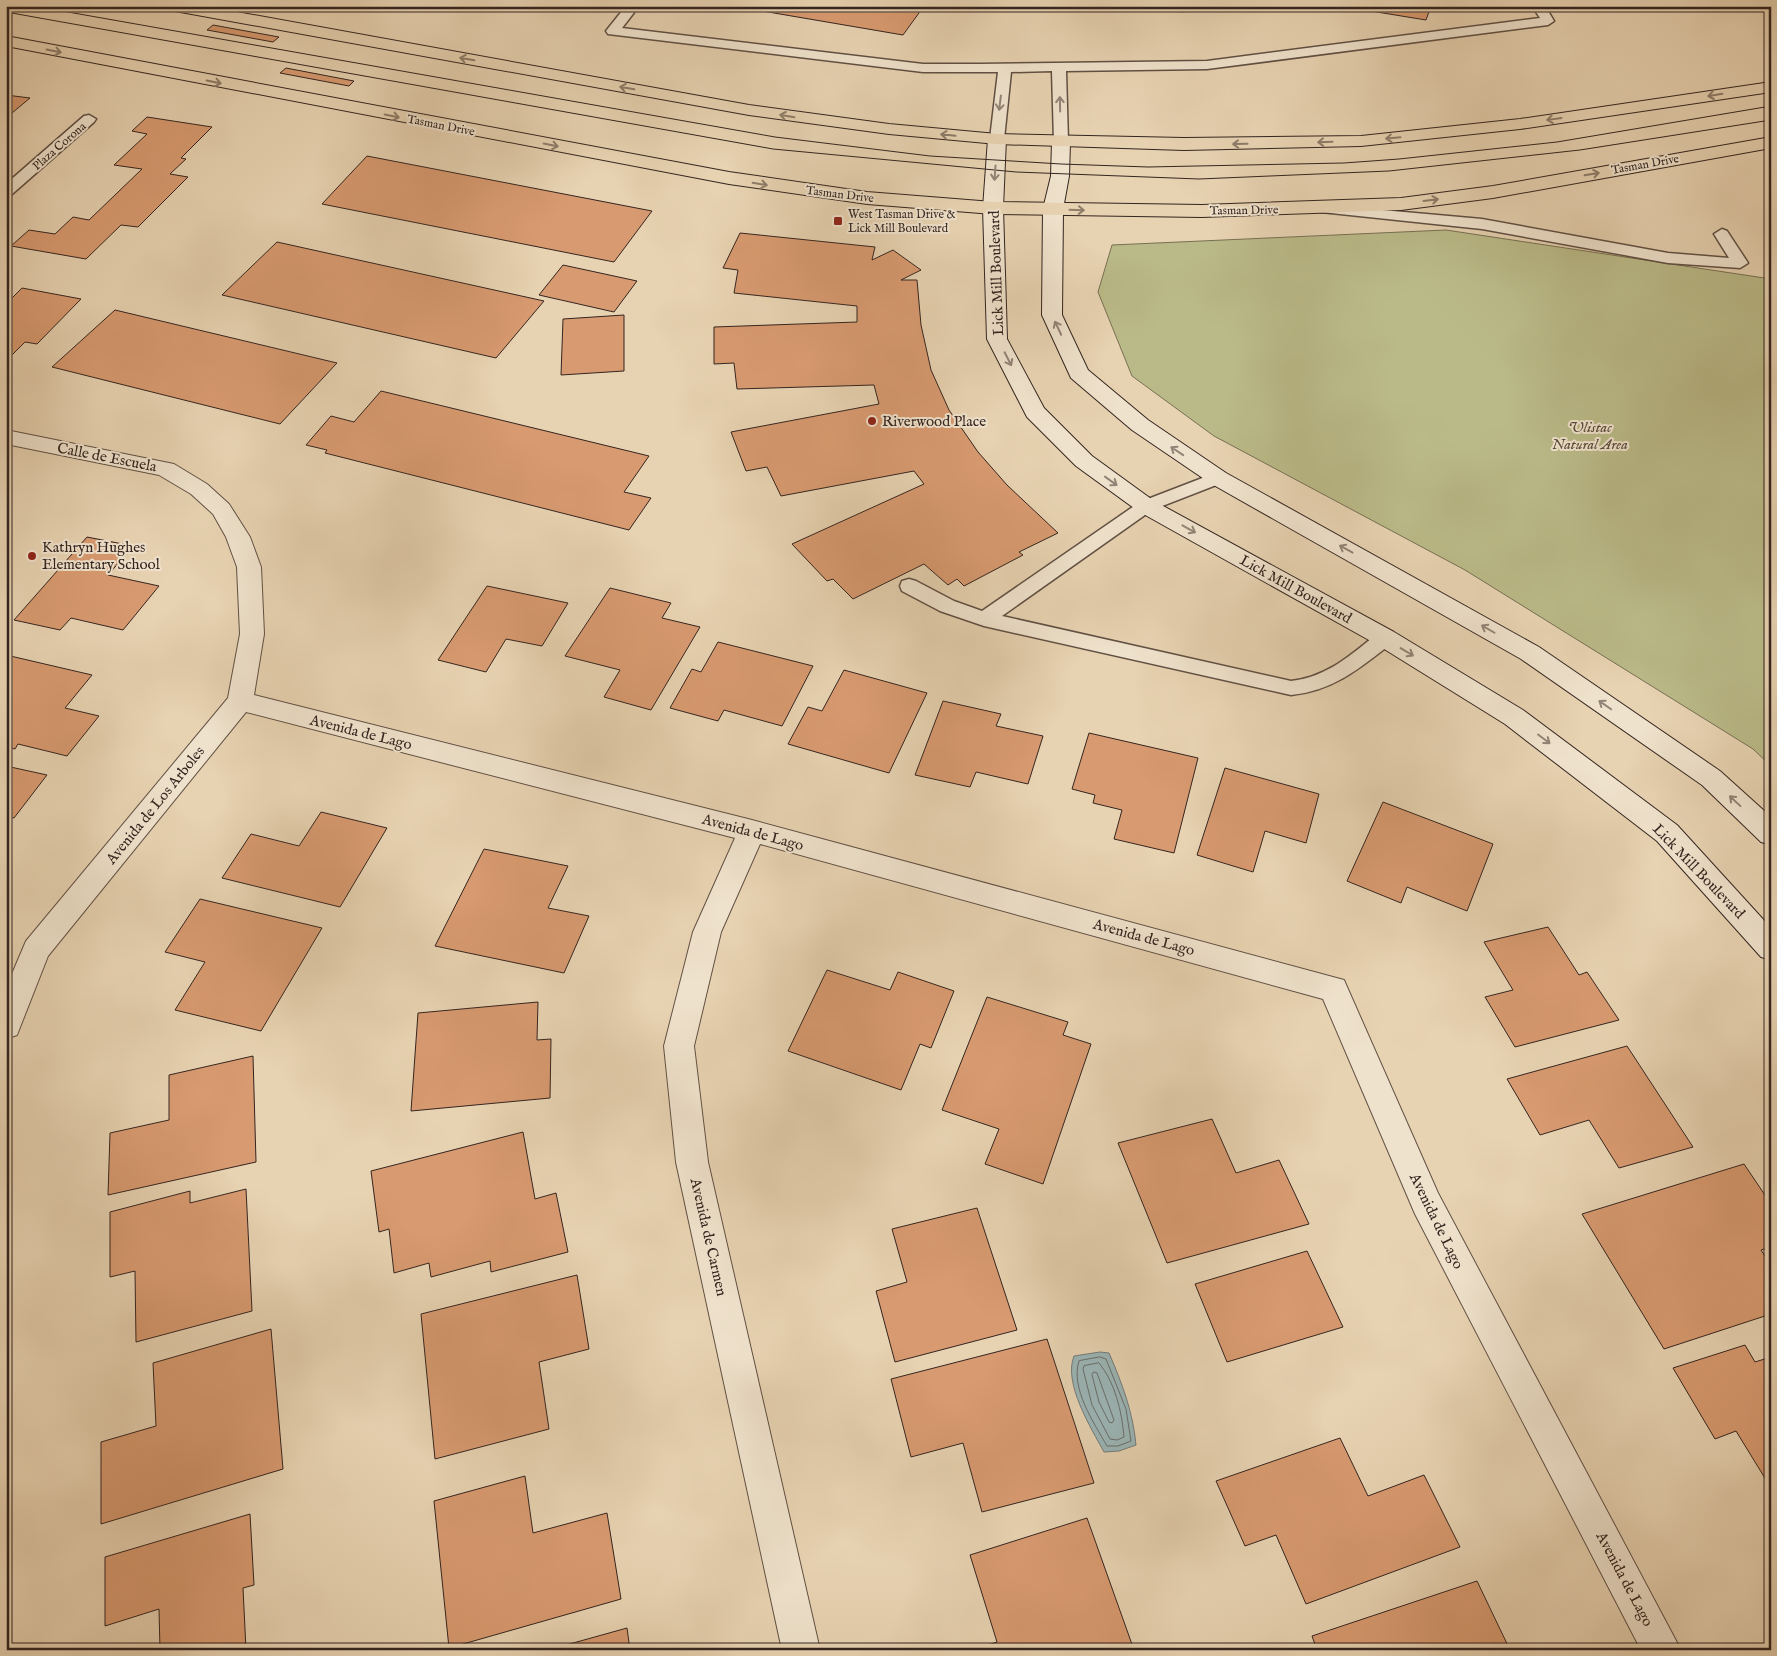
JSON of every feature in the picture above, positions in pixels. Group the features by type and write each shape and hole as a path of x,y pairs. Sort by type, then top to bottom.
{"main road":[{"path":"175,6 749,110 859,125 996,139 1184,144 1361,140 1520,124 1767,88"},
{"name":"Tasman Drive","path":"6,41 729,178 867,198 993,208 1162,211 1401,204 1493,192 1771,142"}],"street":[{"name":"Lick Mill Boulevard","path":"996,139 993,208 997,339 1035,412 1084,461 1146,506 1385,638 1514,717 1667,833 1771,948"},
{"path":"1061,142 1060,176 1053,209 1052,315 1079,373 1140,425 1218,478 1530,653 1711,778 1771,834"},
{"name":"Calle de Escuela","path":"6,437 166,469 200,489 221,509 238,537 249,567"},
{"name":"Avenida de Los Arboles","path":"6,1026 36,950 240,701 252,634 249,567"},
{"name":"Avenida de Lago","path":"240,701 752,831 1334,989 1426,1203 1662,1650"},
{"name":"Avenida de Carmen","path":"752,831 707,932 679,1046 692,1162 801,1650"}],"lane":[{"path":"633,6 613,31 924,68 1208,65 1548,21 1538,6"},
{"path":"1059,67 1061,142"},
{"path":"996,139 1005,68"},
{"name":"Plaza Corona","path":"6,192 89,120"},
{"path":"1313,208 1482,224 1668,258 1740,263 1722,234"},
{"path":"984,619 1146,506 1218,478"},
{"path":"909,586 946,606 984,619 1112,646 1291,688 1310,687 1327,682 1385,638"}],"green space":[{"name":"Ulistac Natural Area","path":"1446,230 1771,279 1771,766 1753,749 1465,570 1214,436 1132,376 1098,292 1112,245"}],"water":[{"path":"1100,1352 1109,1353 1130,1409 1136,1445 1119,1451 1104,1452 1080,1405 1072,1379 1074,1356"}],"building":[{"path":"733,6 924,6 903,35"},
{"path":"1143,6 1185,6 1183,12"},
{"path":"1340,6 1431,6 1426,20"},
{"path":"213,25 279,37 273,42 207,30"},
{"path":"286,68 354,81 349,86 280,73"},
{"path":"6,95 30,98 12,113 6,112"},
{"path":"147,117 212,127 181,158 186,159 170,174 188,177 138,227 121,225 86,259 11,246 29,230 55,234 73,217 89,220 142,169 114,165 147,134 132,131"},
{"path":"367,156 652,211 614,262 322,204"},
{"name":"Riverwood Place","path":"740,233 875,247 872,260 893,250 921,270 901,280 917,280 921,325 931,370 949,410 978,452 1007,485 1058,533 1019,552 1023,555 964,586 957,579 948,585 924,564 853,599 833,579 827,581 792,544 924,484 914,471 781,496 767,467 746,471 731,432 879,404 874,385 737,389 734,363 714,364 714,327 857,322 857,306 734,293 738,270 723,268"},
{"path":"277,242 544,301 496,358 222,295"},
{"path":"563,265 637,281 614,312 539,295"},
{"path":"22,288 81,299 37,344 25,342 6,361 6,304"},
{"path":"115,310 337,363 280,424 52,367"},
{"path":"624,315 624,371 561,375 563,319"},
{"path":"381,391 649,456 624,492 651,498 629,530 325,453 327,450 306,445 331,416 354,422"},
{"path":"87,537 133,546 108,575 159,586 123,630 71,618 60,630 14,620"},
{"path":"487,586 568,603 542,646 506,639 486,672 438,660"},
{"path":"610,588 671,603 662,618 700,627 651,710 604,697 620,670 565,656"},
{"path":"718,642 813,666 782,726 724,710 718,721 670,708 692,669 701,672"},
{"path":"6,655 92,675 65,708 99,716 67,756 18,744 15,749 6,747"},
{"path":"844,670 927,693 889,773 788,744 808,707 822,711"},
{"path":"943,701 1001,714 996,726 1043,736 1028,784 976,772 970,787 915,775"},
{"path":"1089,733 1198,758 1174,853 1114,839 1122,810 1093,803 1095,795 1072,789"},
{"path":"6,766 47,775 14,818 6,816"},
{"path":"1225,768 1319,794 1306,843 1265,831 1253,872 1197,855"},
{"path":"1383,802 1493,844 1467,911 1407,887 1401,903 1347,881"},
{"path":"321,812 387,828 340,907 222,878 251,834 299,846"},
{"path":"484,849 568,866 548,908 589,916 564,973 435,946"},
{"path":"200,899 322,928 261,1031 175,1010 205,962 165,952"},
{"path":"1548,927 1579,975 1587,972 1619,1020 1515,1047 1485,997 1513,990 1484,942"},
{"path":"827,970 890,990 898,972 954,991 931,1048 920,1044 901,1090 788,1051"},
{"path":"987,997 1068,1022 1063,1035 1091,1044 1043,1184 985,1164 999,1129 942,1110"},
{"path":"538,1002 537,1040 551,1039 550,1098 411,1111 418,1013"},
{"path":"1627,1046 1693,1147 1619,1168 1589,1120 1540,1135 1507,1079"},
{"path":"253,1056 256,1162 108,1195 110,1133 169,1120 169,1075"},
{"path":"1212,1119 1236,1173 1279,1160 1309,1224 1167,1263 1118,1143"},
{"path":"523,1132 535,1199 556,1193 568,1252 491,1272 490,1261 431,1277 429,1263 394,1273 389,1229 379,1232 371,1171"},
{"path":"1744,1164 1771,1204 1771,1247 1761,1250 1771,1265 1771,1314 1664,1349 1582,1214"},
{"path":"246,1189 252,1311 136,1342 135,1271 110,1277 110,1212 190,1191 190,1203"},
{"path":"977,1208 1017,1330 895,1362 876,1291 907,1282 892,1229"},
{"path":"1307,1251 1343,1327 1227,1362 1195,1284"},
{"path":"577,1275 589,1349 539,1362 549,1429 435,1459 421,1314"},
{"path":"271,1329 283,1469 101,1524 101,1442 156,1426 153,1363"},
{"path":"1047,1339 1094,1483 982,1512 963,1443 911,1457 891,1379"},
{"path":"1745,1345 1755,1362 1771,1357 1771,1488 1736,1431 1715,1439 1673,1368"},
{"path":"1340,1438 1368,1496 1424,1475 1460,1547 1306,1604 1276,1535 1245,1546 1216,1481"},
{"path":"525,1476 533,1533 607,1513 621,1599 449,1648 434,1501"},
{"path":"250,1514 254,1585 243,1588 246,1650 160,1650 159,1609 105,1626 105,1557"},
{"path":"1087,1518 1134,1650 973,1650 997,1642 970,1555"},
{"path":"1477,1581 1510,1650 1317,1650 1312,1636"},
{"path":"627,1628 630,1650 548,1650"}],"tram line":[{"path":"34,6 775,137 930,156 1061,164 1148,167 1344,163 1399,159 1557,142 1771,106"},
{"path":"6,12 773,149 1016,172 1199,179 1389,171 1580,150 1771,120"}],"place":[{"name":"West Tasman Drive & Lick Mill Boulevard","path":"838,221"},
{"name":"Riverwood Place","path":"872,421"},
{"name":"Kathryn Hughes Elementary School","path":"32,556"}]}
